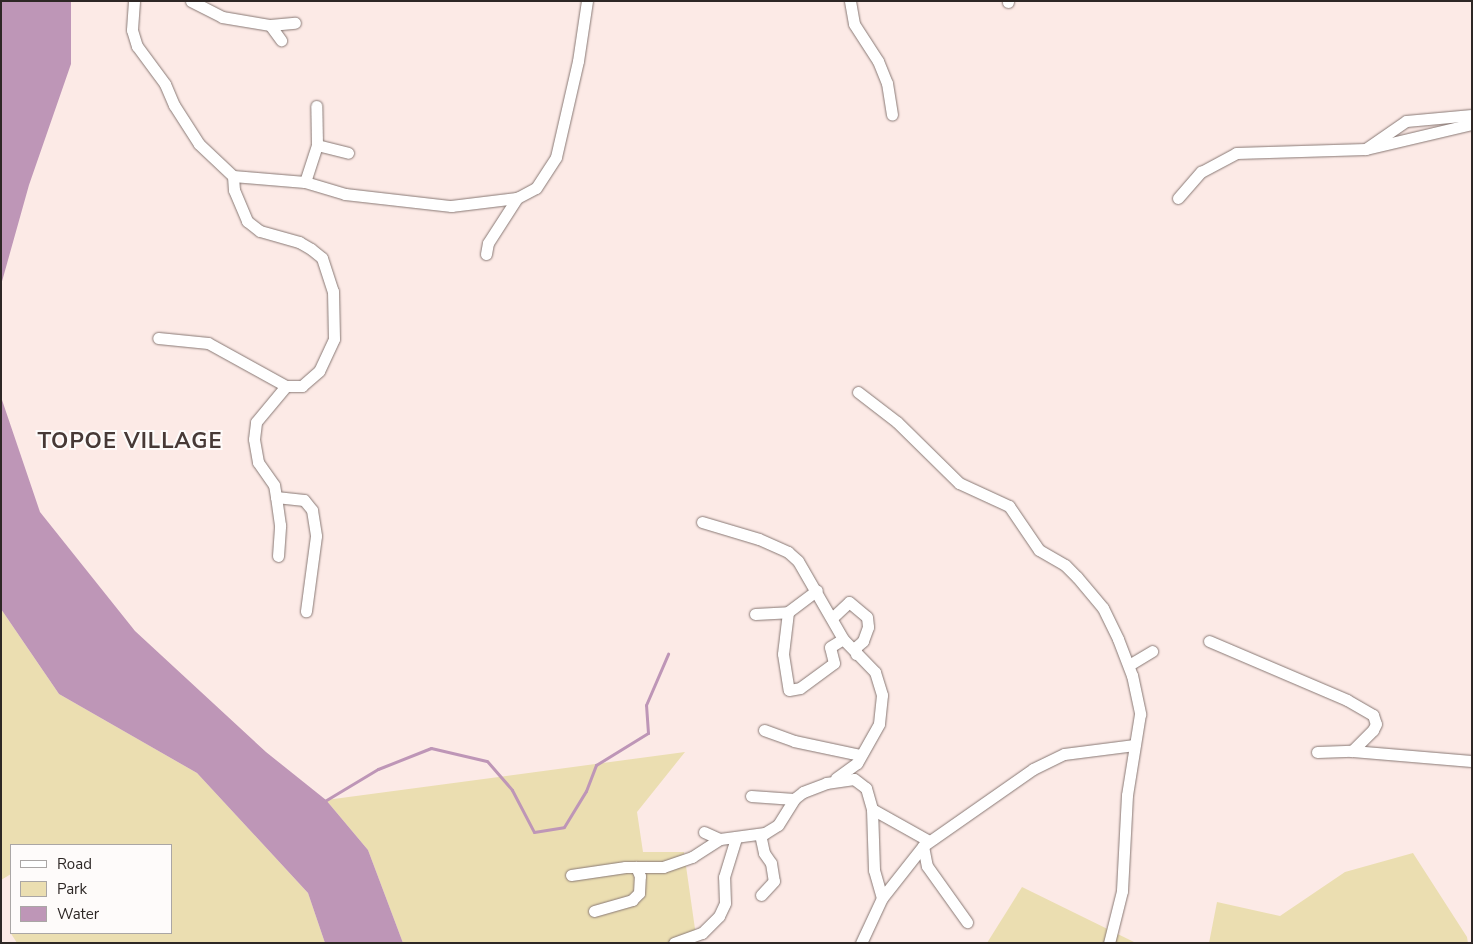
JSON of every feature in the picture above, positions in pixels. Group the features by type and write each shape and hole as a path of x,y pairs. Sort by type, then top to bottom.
{"street":[{"path":"134,1 132,30 137,46 165,84 174,105 199,144 233,176 305,182 345,194 451,206 517,198 536,188 556,157 578,61 587,1"},
{"path":"850,1 854,24 878,62 886,83 892,116"},
{"path":"194,2 222,17 270,24 295,24"},
{"path":"270,24 281,40"},
{"path":"305,182 317,145 316,106"},
{"path":"1366,149 1406,121 1472,115"},
{"path":"1178,198 1201,172 1236,153 1366,149 1472,124"},
{"path":"317,145 348,152"},
{"path":"158,338 208,343 286,386 302,386 319,371 327,357 334,340 333,291 322,258 298,242 260,231 247,221 234,190 233,176"},
{"path":"486,254 488,243 517,198"},
{"path":"278,556 280,525 274,485 258,462 254,439 256,422 286,386"},
{"path":"858,392 897,422 959,483 1009,506 1039,550 1065,565 1103,608 1129,665 1140,714 1127,795 1122,891 1109,943"},
{"path":"276,497 304,500 312,510 316,536 306,611"},
{"path":"702,522 759,539 788,552 798,561 817,590 843,638 875,672 882,695 879,724 859,759 826,783 794,800 778,825 760,834 736,838 720,839 704,832"},
{"path":"755,614 788,612 817,590"},
{"path":"832,618 849,602 867,617 868,627 863,641 856,647 856,654"},
{"path":"788,612 783,654 789,690 800,688 834,663 830,646 843,638"},
{"path":"1209,641 1348,700 1372,715 1376,724 1373,730 1352,751"},
{"path":"1129,665 1152,652"},
{"path":"764,730 794,741 859,759"},
{"path":"865,942 882,898 926,844 1015,780 1053,758 1134,745"},
{"path":"1317,752 1352,751 1472,761"},
{"path":"859,759 872,809 874,870 882,898"},
{"path":"826,783 854,779 866,788"},
{"path":"751,796 794,800"},
{"path":"872,809 926,844"},
{"path":"760,834 764,853 772,863 774,881 761,896"},
{"path":"674,943 702,933 718,916 725,903 724,877 736,838"},
{"path":"571,875 636,867 663,867 685,860 720,839"},
{"path":"926,844 927,866 967,922"},
{"path":"594,911 632,900 639,893 642,889 636,867"}],"green space":[{"path":"1,609 59,694 197,773 308,893 325,943 17,943 11,934 172,934 172,844 10,844 10,875 1,880"},
{"path":"685,752 637,812 643,852 684,852 697,943 403,943 368,850 326,800"},
{"path":"1413,853 1467,937 1468,943 1209,943 1217,902 1280,916 1345,872"},
{"path":"1022,887 1136,943 987,943"}],"water":[{"path":"1,1 71,1 71,64 29,185 1,285"},
{"path":"1,397 40,512 135,631 266,752 326,800 368,850 403,943 325,943 308,893 197,773 59,694 1,609"}],"waterway":[{"path":"323,802 378,769 431,748 487,761 512,790 534,832 564,827 586,791 596,765 648,733 646,705 668,654"}],"district":[{"name":"TOPOE VILLAGE","path":"130,442"}]}
